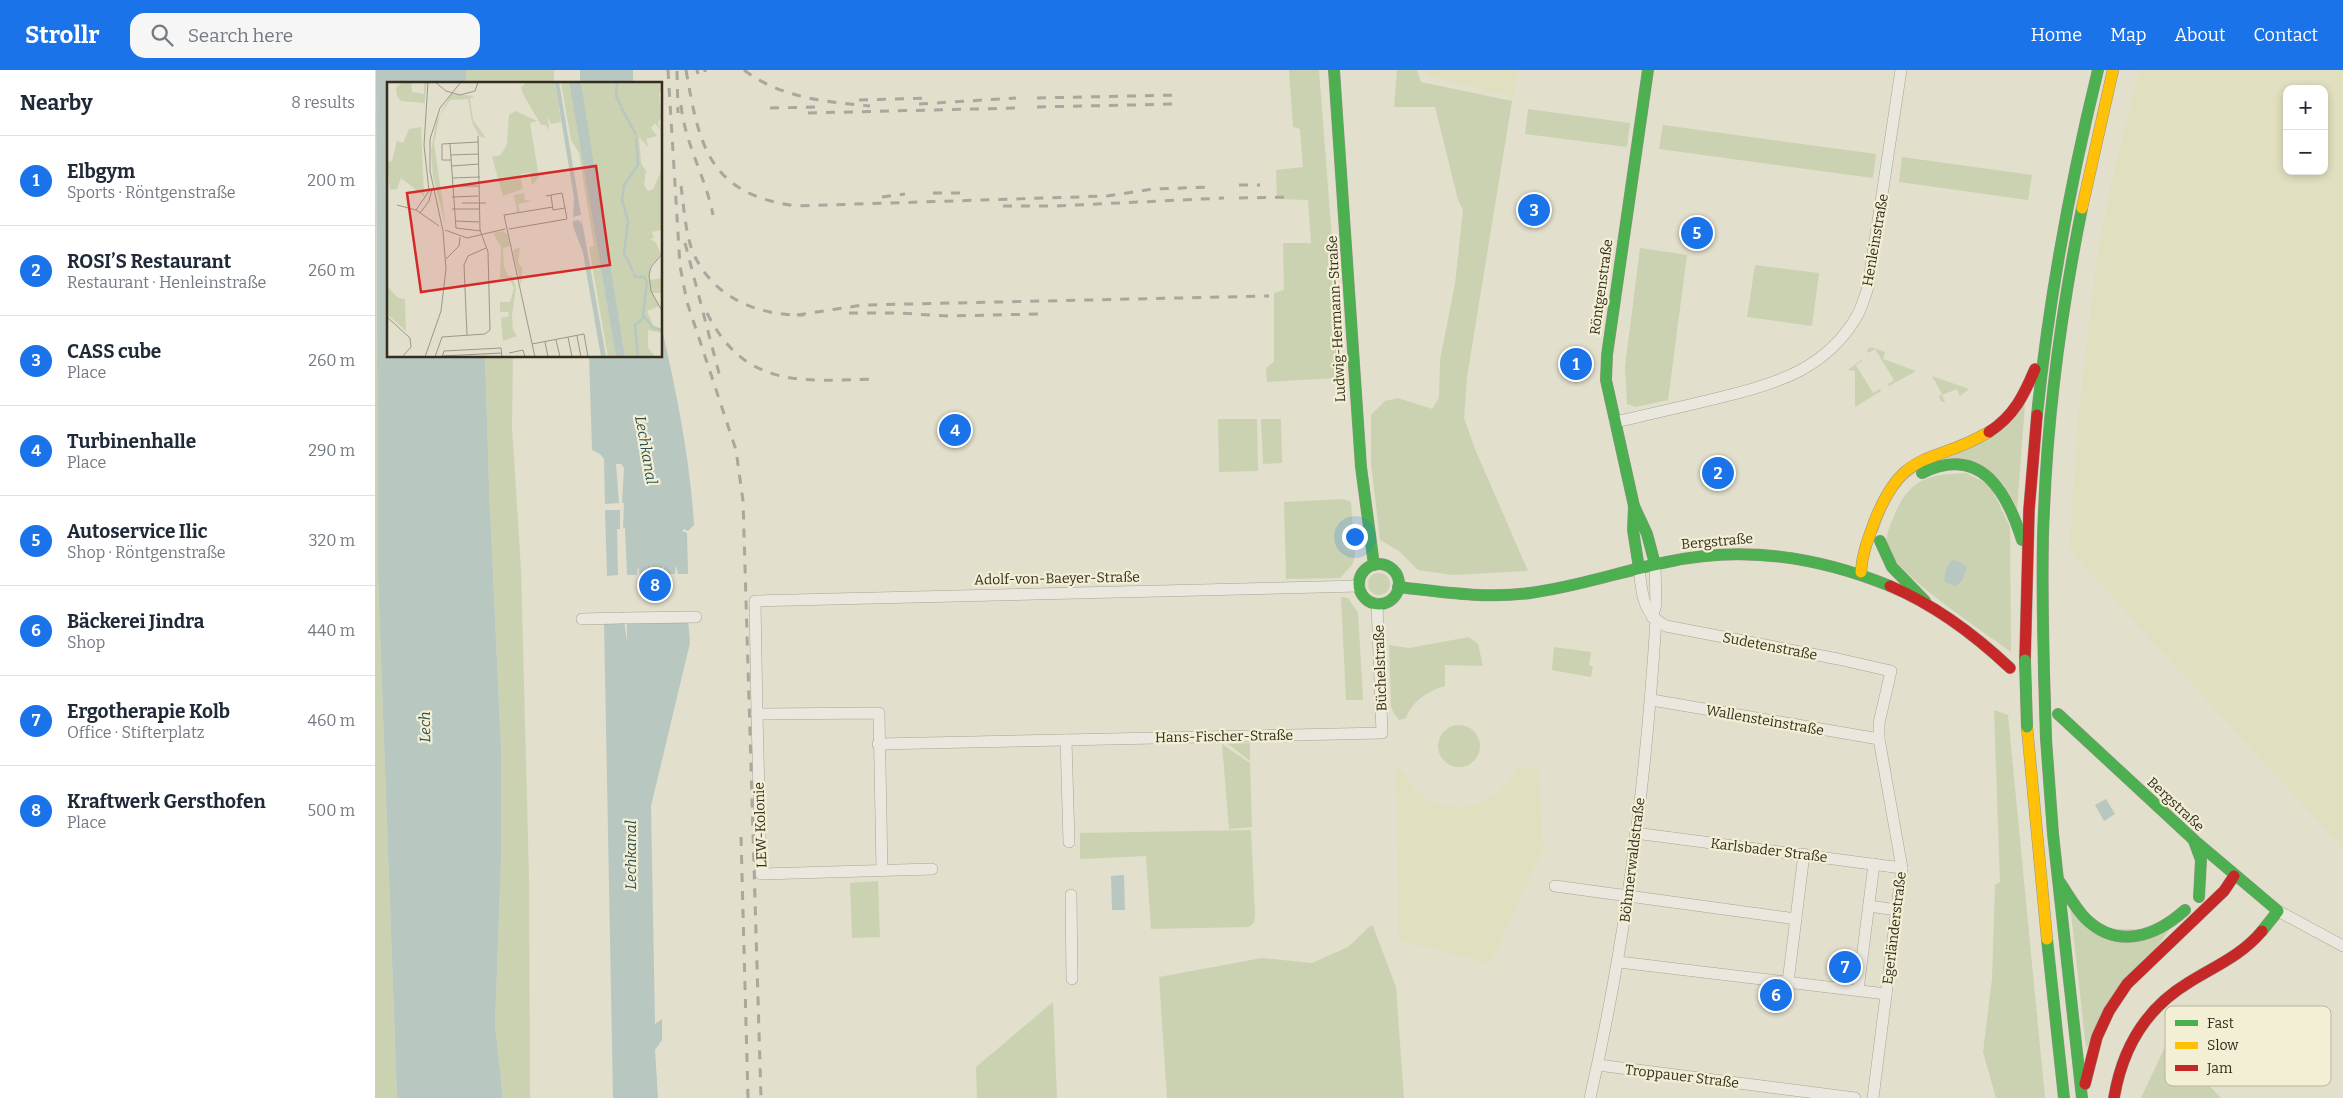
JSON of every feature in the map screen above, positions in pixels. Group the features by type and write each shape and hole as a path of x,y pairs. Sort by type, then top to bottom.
{"main road":[{"name":"Ludwig-Hermann-Straße","path":"1334,70 1361,467 1374,565"},
{"name":"Röntgenstraße","path":"1639,568 1633,530 1634,506 1605,380 1648,70"},
{"path":"2064,1098 2037,848 2027,727 2025,550 2041,356 2068,196 2098,70"},
{"path":"2082,1098 2058,879 2046,739 2044,524 2052,406 2069,275 2083,198 2113,70"},
{"path":"1861,572 1863,552 1882,502 1892,484 1904,471 1920,461 1974,441 2000,426 2016,408 2041,356"},
{"path":"1861,572 1875,557 1891,509 1902,490 1926,471 1939,466 1954,465 1982,472 2000,487 2014,513 2025,550"},
{"name":"Röntgenstraße","path":"1634,506 1645,525 1652,545 1655,564"},
{"path":"1881,541 1885,558 1893,570 1925,602"},
{"name":"Bergstraße","path":"1399,587 1508,595 1571,586 1655,564 1697,556 1732,552 1764,552 1828,562 1861,572 1925,602 1967,630 2011,668"},
{"path":"1374,565 1381,565 1393,570 1397,576 1399,587 1392,600 1386,603 1377,604 1367,601 1359,586 1363,572 1374,565"},
{"name":"Bergstraße","path":"2058,714 2234,876 2279,911"},
{"path":"2194,840 2201,860 2199,897"},
{"path":"2058,879 2082,914 2092,924 2105,932 2129,938 2155,933 2167,927 2213,883 2234,876"},
{"path":"2082,1098 2097,1037 2109,1011 2127,984 2224,891 2234,876"},
{"path":"2114,1098 2118,1075 2127,1051 2142,1024 2161,1002 2186,984 2241,952 2279,911"}],"street":[{"name":"Henleinstraße","path":"1615,422 1781,381 1807,368 1837,342 1858,315 1868,287 1901,70"},
{"path":"1654,619 1656,605 1655,564"},
{"path":"1639,568 1646,607 1654,619"},
{"name":"Adolf-von-Baeyer-Straße","path":"755,601 1359,586"},
{"name":"LEW-Kolonie","path":"755,601 761,874 932,869"},
{"name":"Büchelstraße","path":"1377,604 1382,733"},
{"path":"582,619 696,616"},
{"name":"Sudetenstraße","path":"1654,619 1666,626 1838,659 1891,672"},
{"name":"Böhmerwaldstraße","path":"1590,1098 1619,962 1651,700 1654,619"},
{"name":"Egerländerstraße","path":"1873,1098 1902,868 1879,739 1879,723 1891,672"},
{"name":"Wallensteinstraße","path":"1651,700 1879,739"},
{"path":"757,714 879,713 878,744 882,870"},
{"name":"Hans-Fischer-Straße","path":"878,744 1382,733"},
{"path":"1066,740 1069,842"},
{"name":"Karlsbader Straße","path":"1635,834 1804,854 1902,868"},
{"path":"1788,982 1804,854"},
{"path":"1858,990 1873,864"},
{"path":"1555,886 1796,919"},
{"path":"1071,895 1071,979"},
{"path":"1869,906 1897,910"},
{"path":"2279,911 2343,946"},
{"path":"1619,962 1886,994"},
{"name":"Troppauer Straße","path":"1598,1066 1855,1098"}],"green space":[{"path":"375,70 378,576 397,1098 375,1098"},
{"path":"466,70 554,70 554,82 467,82"},
{"path":"1289,70 1319,70 1342,370 1338,378 1267,382 1266,368 1274,362 1274,293 1284,290 1283,243 1311,243 1308,200 1277,199 1276,170 1303,167 1300,129 1293,127"},
{"path":"1397,70 1417,70 1421,82 1512,101 1467,377 1464,418 1475,449 1528,571 1453,575 1418,570 1399,551 1380,540 1371,463 1371,415 1385,401 1398,398 1432,409 1439,398 1440,360 1455,284 1463,210 1458,200 1435,107 1394,107"},
{"path":"1425,70 1517,70 1513,97 1428,76"},
{"path":"2139,70 2343,70 2343,849 2069,550 2079,410 2096,265 2111,184"},
{"path":"1528,109 1630,123 1627,147 1525,134"},
{"path":"1663,125 1876,154 1873,178 1659,149"},
{"path":"1902,157 2032,175 2028,200 1899,182"},
{"path":"1640,248 1687,255 1668,400 1636,407 1627,404 1625,367"},
{"path":"1755,265 1819,273 1812,326 1747,317"},
{"path":"1871,347 1885,352 1883,359 1916,371 1889,386 1888,384 1894,380 1875,349 1868,353 1867,350"},
{"path":"485,358 513,358 512,427 521,569 529,877 530,1098 503,1098 495,1026 501,859 501,748"},
{"path":"1861,360 1856,365 1873,393 1880,389 1881,391 1855,407 1855,371 1848,370"},
{"path":"1932,376 1969,389 1960,396 1957,389 1942,395 1945,402 1941,402 1939,396 1942,394"},
{"path":"2025,404 2017,509 2003,484 1985,469 1972,464 1945,462 1932,465 1908,478 1892,498 1878,533 1875,533 1889,495 1907,475 1929,462 1990,439 2005,427"},
{"path":"1218,419 1257,419 1258,471 1219,472"},
{"path":"1261,419 1281,419 1282,463 1263,464"},
{"path":"1966,473 1990,485 2010,527 2011,652 1922,586 1893,558 1887,546 1886,542 1891,522 1903,498 1910,490 1925,479"},
{"path":"1343,499 1351,502 1355,556 1352,565 1340,578 1286,579 1284,502"},
{"path":"1379,573 1387,576 1390,584 1387,592 1379,595 1371,592 1368,584 1371,576"},
{"path":"1341,597 1348,598 1358,613 1363,700 1346,700"},
{"path":"1469,637 1478,644 1483,666 1445,665 1445,686 1421,698 1412,707 1406,718 1399,720 1391,706 1389,645 1409,648"},
{"path":"1554,647 1591,652 1589,666 1593,666 1591,677 1552,670"},
{"path":"1994,710 2008,715 2045,1098 1996,1098 1983,1052 1992,979 1995,885 2000,882"},
{"path":"1459,725 1474,731 1480,746 1474,761 1459,767 1444,761 1438,746 1444,731"},
{"path":"1250,743 1250,761 1228,744"},
{"path":"1222,744 1250,763 1252,827 1229,829"},
{"path":"1396,766 1404,773 1413,787 1429,800 1440,805 1462,807 1478,804 1496,794 1505,786 1517,767 1539,769 1543,849 1490,964 1399,940"},
{"path":"1251,830 1255,914 1254,922 1249,927 1151,929 1146,856 1080,859 1080,833"},
{"path":"878,881 880,937 852,938 850,883"},
{"path":"2070,904 2089,928 2169,930 2086,1048"},
{"path":"1370,926 1373,926 1396,987 1404,1098 1167,1098 1159,977 1262,958 1312,963 1348,947"},
{"path":"1053,1002 1057,1098 977,1098 976,1067"},
{"path":"2165,1047 2165,1086 2209,1086 2221,1098 2141,1098"}],"water":[{"name":"Lech","path":"376,70 466,70 467,82 387,82 387,358 485,358 501,748 501,859 495,1026 503,1098 397,1098 378,576"},
{"path":"580,70 633,70 633,82 580,82"},
{"name":"Lechkanal","path":"663,334 682,424 692,500 694,525 688,531 684,529 682,531 687,533 688,574 678,574 676,565 675,574 665,574 663,565 662,574 653,574 651,565 649,575 640,575 638,566 637,575 627,575 625,528 623,528 624,503 622,503 624,468 621,464 616,464 619,503 605,504 604,459 600,454 592,450 589,358 663,358"},
{"path":"605,510 620,510 620,529 617,529 618,575 607,576"},
{"path":"1953,560 1967,567 1962,581 1956,586 1945,582 1946,570"},
{"name":"Lechkanal","path":"688,619 690,643 651,806 655,1024 662,1019 662,1040 655,1050 658,1098 613,1098 604,621 624,620 627,641 627,620"},
{"path":"2106,799 2115,814 2104,821 2095,805"},
{"path":"1124,875 1125,910 1112,910 1111,876"}],"railway":[{"path":"668,70 680,266 687,302 736,450 743,501 761,1098"},
{"path":"686,70 696,121 703,143 713,162 726,177 744,190 767,200 796,206 1107,196 1153,189 1210,187"},
{"path":"697,70 698,74"},
{"path":"744,70 773,87 789,93 837,103 870,106"},
{"path":"677,71 678,113"},
{"path":"1037,98 1179,95"},
{"path":"859,100 927,98"},
{"path":"919,104 1016,98"},
{"path":"1037,107 1177,104"},
{"path":"681,105 691,147 706,188 713,215"},
{"path":"770,108 818,107"},
{"path":"808,113 1016,108"},
{"path":"1239,185 1260,185"},
{"path":"681,186 686,226 692,250 700,266 711,280 723,291 753,307 769,312 804,315"},
{"path":"933,193 960,193"},
{"path":"882,197 905,194"},
{"path":"1239,198 1292,197"},
{"path":"1003,206 1055,206 1224,198"},
{"path":"685,243 721,381"},
{"path":"797,315 863,305 1269,296"},
{"path":"707,313 722,338 739,356 758,368 778,375 800,379 875,379"},
{"path":"849,313 949,316 1039,314"},
{"path":"741,837 748,1098"}],"traffic: fast":[{"path":"1334,70 1361,467 1374,565"},
{"path":"1639,568 1633,530 1634,506 1606,380 1607,355 1648,70"},
{"path":"2037,415 2061,241 2098,70"},
{"path":"2044,673 2043,551 2049,434 2062,320 2082,208"},
{"path":"1922,473 1943,466 1960,464 1976,469 1989,478 1999,490 2016,522 2022,540"},
{"path":"1634,506 1647,534 1655,564"},
{"path":"1880,541 1892,567 1925,601"},
{"path":"1398,587 1464,594 1513,595 1565,587 1667,562 1724,554 1753,554 1809,561 1863,576 1890,586"},
{"path":"1379,564 1390,567 1396,573 1399,584 1396,595 1390,601 1379,604 1368,601 1362,595 1359,584 1362,573 1368,567 1379,564"},
{"path":"2025,660 2027,727"},
{"path":"2044,673 2046,739"},
{"path":"2058,714 2194,840 2278,911 2262,931"},
{"path":"2046,739 2053,834 2082,1098"},
{"path":"2194,841 2201,860 2199,897"},
{"path":"2059,881 2086,919 2098,929 2124,937 2137,936 2162,927 2185,910"},
{"path":"2047,939 2064,1098"}],"traffic: slow":[{"path":"2082,208 2113,70"},
{"path":"1861,572 1864,552 1875,520 1886,496 1897,480 1921,461 1969,443 1989,432"},
{"path":"2027,727 2047,939"}],"traffic: jam":[{"path":"1989,432 2012,412 2027,388 2035,369"},
{"path":"2025,660 2029,510 2037,415"},
{"path":"1890,586 1923,602 1954,622 2010,668"},
{"path":"2085,1084 2097,1037 2109,1011 2127,984 2224,891 2234,876"},
{"path":"2114,1098 2123,1063 2130,1047 2138,1032 2159,1005 2188,983 2236,954 2262,931"}],"place":[{"name":"CASS cube","path":"1534,210"},
{"name":"Autoservice Ilic","path":"1697,233"},
{"name":"Elbgym","path":"1576,364"},
{"name":"Turbinenhalle","path":"955,430"},
{"name":"ROSI’S Restaurant","path":"1718,473"},
{"name":"Kraftwerk Gersthofen","path":"655,585"},
{"name":"Ergotherapie Kolb","path":"1845,967"},
{"name":"Bäckerei Jindra","path":"1776,995"}]}
